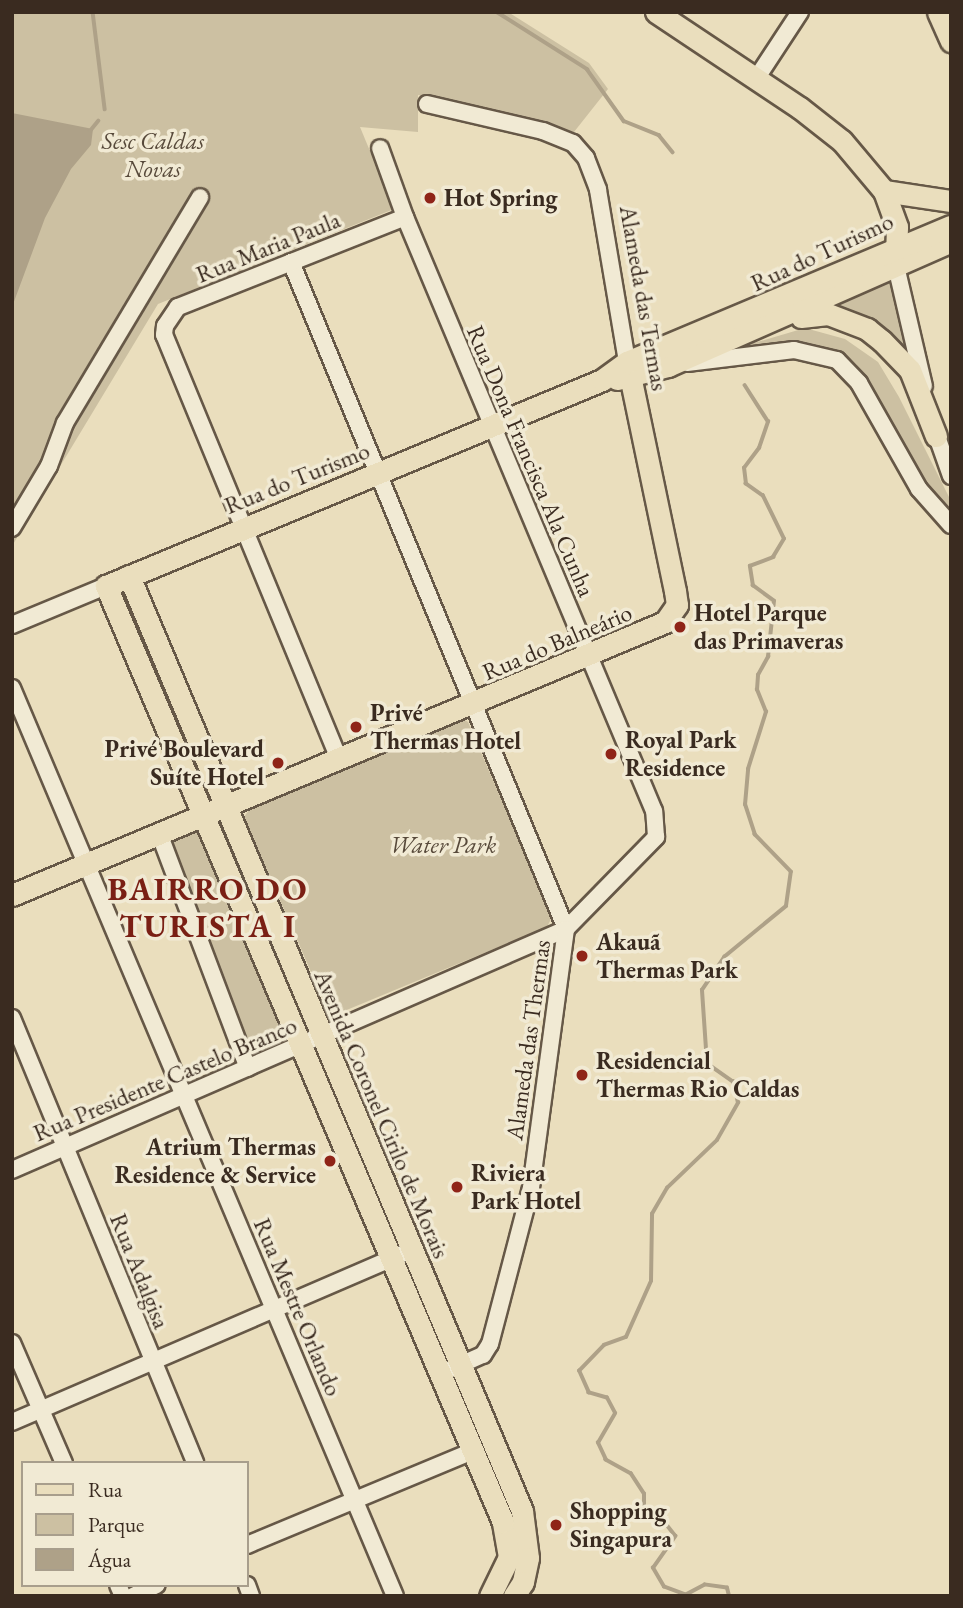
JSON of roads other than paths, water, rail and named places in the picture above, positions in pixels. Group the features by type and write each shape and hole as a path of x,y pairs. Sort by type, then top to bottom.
{"main road":[{"path":"656,12 757,79 842,141 884,191 897,227 897,256"},
{"path":"884,191 951,201"},
{"name":"Rua do Turismo","path":"628,370 667,366 775,321 951,226"},
{"name":"Rua do Turismo","path":"106,586 628,370 842,275 951,241"},
{"path":"775,321 828,314 867,329 905,361 936,436"},
{"name":"Alameda das Termas","path":"628,370 675,591 672,615"},
{"name":"Avenida Coronel Cirilo de Morais","path":"129,576 322,1036 441,1373 508,1542 514,1584"},
{"name":"Avenida Coronel Cirilo de Morais","path":"106,586 300,1046 401,1255 460,1364 525,1521 529,1544 514,1584 490,1596"},
{"name":"Rua do Balneário","path":"12,895 656,630 672,615"}],"street":[{"path":"757,79 800,12"},
{"name":"Alameda das Termas","path":"427,104 543,131 573,143 586,158 598,190 628,370"},
{"name":"Rua Dona Francisca Ala Cunha","path":"380,148 405,217 658,824 649,848 566,929"},
{"path":"12,528 49,466 65,423 200,197"},
{"name":"Rua Maria Paula","path":"247,527 164,335 169,317 178,307 405,217"},
{"path":"897,256 936,436 951,476"},
{"path":"291,262 566,929"},
{"path":"667,366 794,350 837,360 859,383 919,489 951,525"},
{"path":"247,527 339,759"},
{"name":"Rua do Turismo","path":"12,625 106,586"},
{"name":"Rua Mestre Orlando","path":"12,688 395,1596"},
{"path":"159,833 248,1068"},
{"name":"Rua Presidente Castelo Branco","path":"12,1170 185,1098 566,929"},
{"name":"Alameda das Thermas","path":"441,1373 483,1355 491,1344 531,1188 566,929"},
{"name":"Rua Adalgisa","path":"12,1018 194,1461"},
{"path":"12,1422 401,1255"},
{"path":"12,1343 63,1461"},
{"path":"248,1545 355,1497 473,1451"},
{"path":"133,1596 153,1587"}],"water":[{"path":"12,113 93,129 91,145 71,169 45,218 12,307"}],"waterway":[{"path":"93,12 105,109"},
{"path":"497,12 587,69 624,121 659,135 673,152"},
{"path":"90,131 98,121"},
{"path":"729,1596 727,1588 705,1585 686,1595 664,1587 653,1568 675,1536 664,1522 644,1512 644,1494 631,1474 606,1460 598,1443 615,1413 607,1398 589,1393 579,1371 604,1345 626,1337 651,1281 652,1214 667,1188 717,1140 738,1103 733,1082 707,1064 702,990 724,957 786,906 791,872 755,835 745,805 748,769 766,712 757,690 758,675 768,657 774,601 753,586 750,566 773,557 784,539 763,496 746,484 744,468 759,448 768,422 745,386"}],"place":[{"name":"Hot Spring","path":"430,198"},
{"name":"Hotel Parque das Primaveras","path":"680,627"},
{"name":"Privé Thermas Hotel","path":"356,727"},
{"name":"Royal Park Residence","path":"611,754"},
{"name":"Privé Boulevard Suíte Hotel","path":"278,763"},
{"name":"Akauã Thermas Park","path":"582,956"},
{"name":"Residencial Thermas Rio Caldas","path":"582,1075"},
{"name":"Atrium Thermas Residence & Service","path":"330,1161"},
{"name":"Riviera Park Hotel","path":"457,1187"},
{"name":"Shopping Singapura","path":"556,1525"}],"district":[{"name":"BAIRRO DO TURISTA I","path":"208,908"}],"park label":[{"name":"Sesc Caldas Novas","path":"153,155"},
{"name":"Water Park","path":"443,845"}]}
